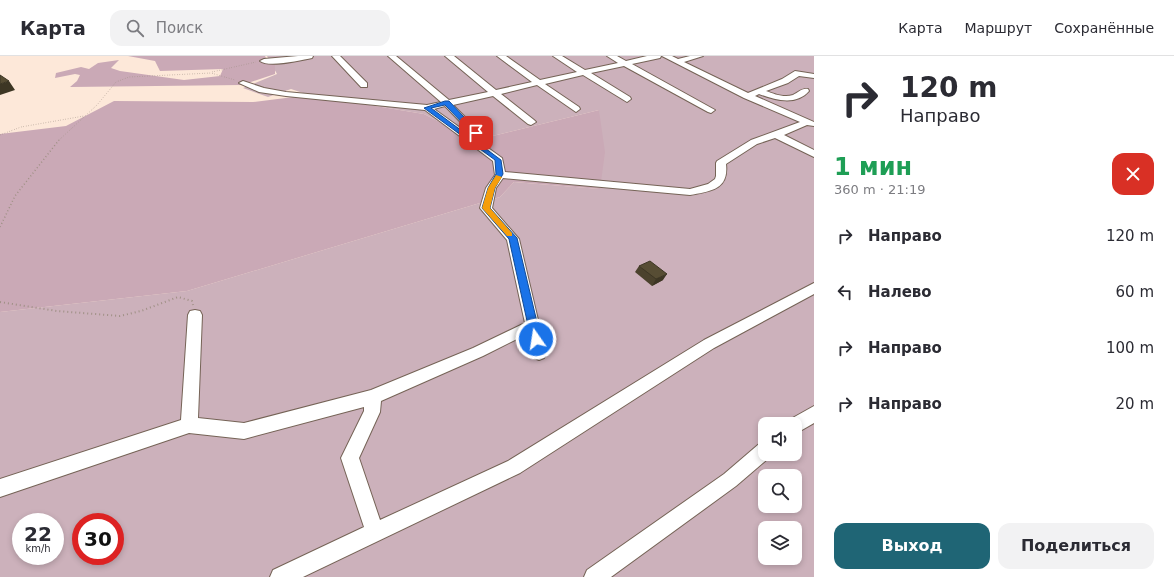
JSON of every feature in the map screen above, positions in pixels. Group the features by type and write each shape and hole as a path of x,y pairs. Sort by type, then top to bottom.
{"street":[{"path":"264,61 289,60 308,56"},
{"path":"336,56 364,85"},
{"path":"392,56 447,102 476,133"},
{"path":"449,56 531,122"},
{"path":"501,56 576,109"},
{"path":"557,56 627,99"},
{"path":"611,56 711,110"},
{"path":"243,83 262,90 286,94 427,108 447,102 656,56"},
{"path":"666,56 737,84"},
{"path":"681,61 699,56"},
{"path":"681,61 747,96 810,123"},
{"path":"747,96 760,92 798,73 814,76"},
{"path":"760,92 786,99 798,97 805,91"},
{"path":"427,108 498,160 500,174 492,188 486,208 513,238 539,354"},
{"path":"500,174 690,192 718,183 722,177 721,163 754,142 810,123"},
{"path":"776,135 814,154"},
{"path":"280,577 514,467 709,344 814,288"},
{"path":"189,424 195,315"},
{"path":"0,488 189,424 244,431 373,397 478,352 533,325"},
{"path":"373,397 372,412 350,458 376,532"},
{"path":"802,422 814,414"},
{"path":"594,577 730,480 758,456"}],"path":[{"path":"0,227 15,196 47,154 116,82 129,77 210,73 235,66 264,61"},
{"path":"210,73 243,83"},
{"path":"0,135 21,127 85,116"},
{"path":"0,218 5,216"},
{"path":"0,302 57,311 120,316 141,311 178,297 192,301 195,315"}],"shaded area":[{"path":"128,56 265,56 267,60 275,61 275,74 242,85 70,87 77,81 80,75 75,74 55,78 56,73 81,67 89,69 98,63 119,60 111,68 120,71 184,80 220,76 223,69 160,71 155,61"},
{"path":"267,56 814,56 814,577 0,577 0,312 187,291 500,197 514,182 600,189 599,110 476,140 424,114 309,95 291,89 268,97 243,88 277,74"},
{"path":"309,95 424,114 476,140 599,110 605,152 600,189 514,182 500,197 187,291 0,312 0,134 66,126 114,101 253,102"}],"building":[{"path":"0,75 9,81 0,84"},
{"path":"650,261 667,274 656,279 639,266"}],"slow traffic":[{"path":"498,177 492,188 486,208 509,234"}],"route":[{"path":"476,133 447,102 427,108 498,160 500,174 492,188 486,208 513,238 536,339"}]}
